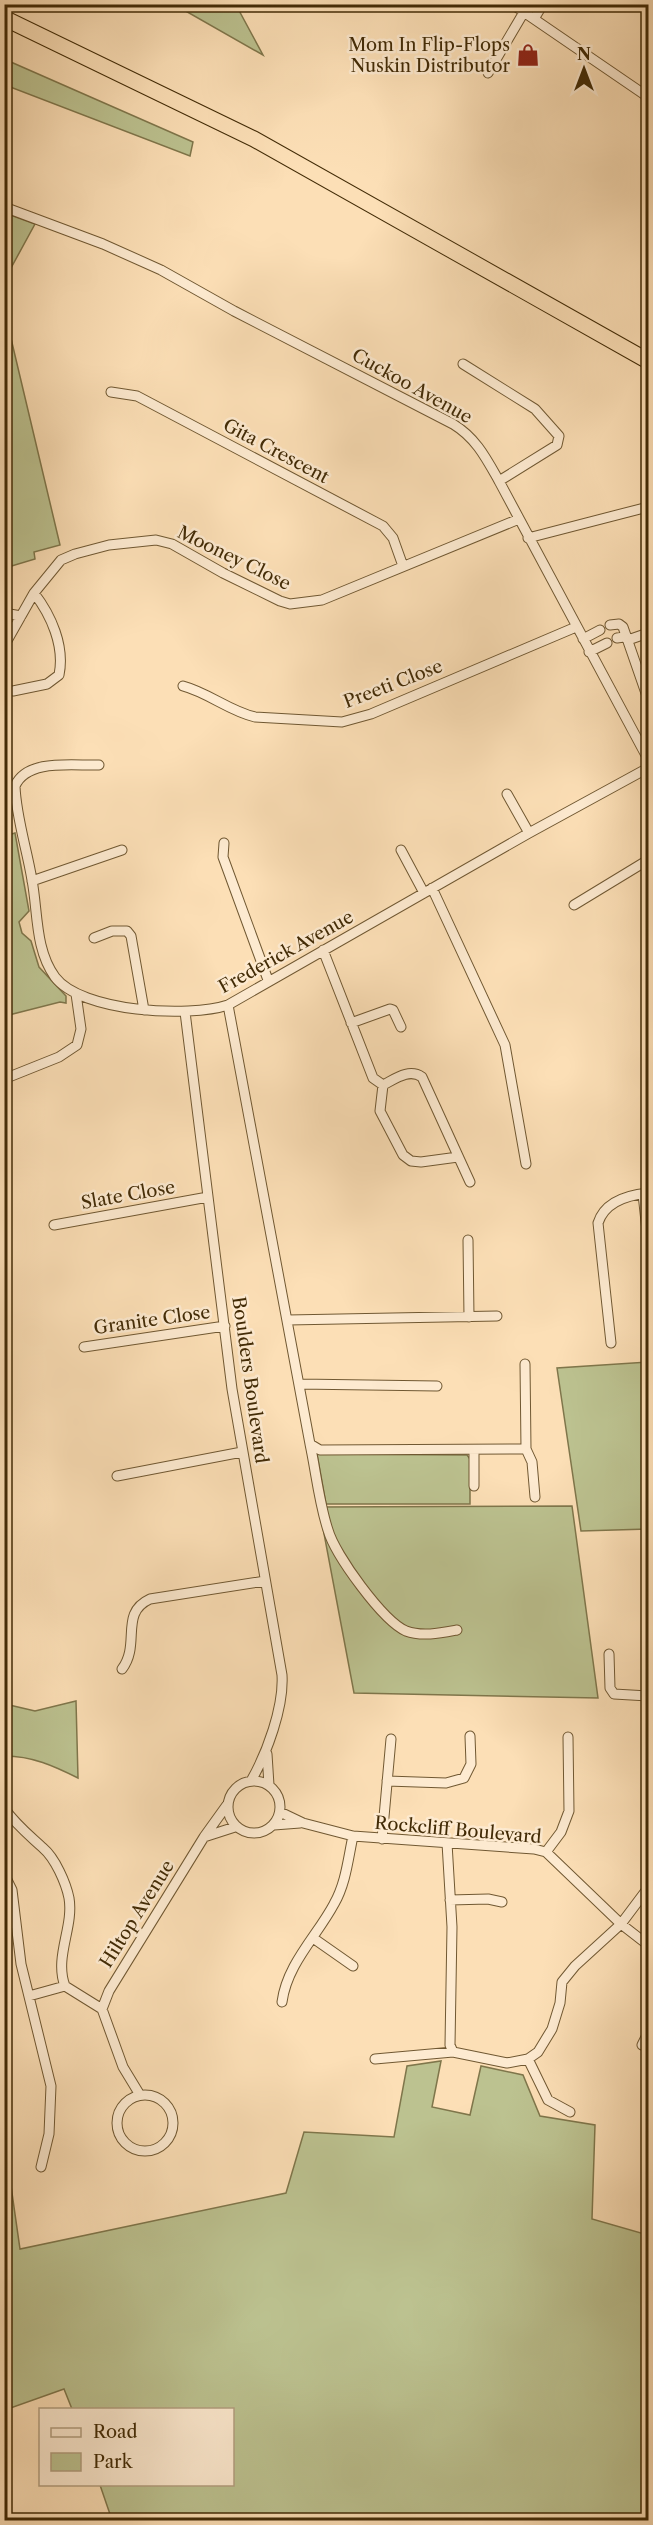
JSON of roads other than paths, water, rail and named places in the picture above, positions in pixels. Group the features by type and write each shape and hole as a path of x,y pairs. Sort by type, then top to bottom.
{"highway":[{"path":"4,18 254,139 648,361"}],"street":[{"path":"512,4 648,97"},
{"path":"534,18 543,4"},
{"path":"488,73 524,12"},
{"name":"Cuckoo Avenue","path":"4,207 103,244 161,270 234,311 453,424 470,436 499,480 648,759"},
{"path":"463,364 535,409 559,436 557,446 499,480"},
{"name":"Gita Crescent","path":"111,392 137,396 383,526 393,538 403,566"},
{"path":"528,538 648,507"},
{"name":"Mooney Close","path":"4,646 34,593 61,560 109,545 156,540 172,544 223,573 290,604 322,600 519,519"},
{"path":"13,691 47,684 55,680 60,668 52,622 46,608 34,593"},
{"path":"4,613 21,616"},
{"path":"610,624 619,624 628,640 648,699"},
{"name":"Preeti Close","path":"183,686 201,691 245,715 342,722 371,714 576,627"},
{"path":"583,639 600,630"},
{"path":"617,638 624,637 628,640 648,633"},
{"path":"590,652 607,643"},
{"name":"Frederick Avenue","path":"99,765 47,766 30,771 17,780 15,793 37,909 41,947 56,979 76,994 144,1010 185,1012 209,1011 228,1005 268,980 648,768"},
{"path":"507,794 529,833"},
{"path":"224,843 223,857 268,980"},
{"path":"32,881 122,850"},
{"path":"401,850 428,890 505,1045 526,1164"},
{"path":"574,905 648,860"},
{"path":"94,938 121,930 127,931 131,936 144,1010"},
{"path":"323,950 373,1078 383,1085"},
{"path":"4,1079 60,1057 77,1045 81,1029 76,994"},
{"path":"228,1005 328,1533 338,1551 390,1620 408,1632 439,1634 457,1630"},
{"path":"351,1023 390,1009 393,1010 400,1027"},
{"name":"Boulders Boulevard","path":"185,1012 242,1452 282,1688 281,1701 267,1749 250,1781"},
{"path":"383,1085 408,1073 422,1077 470,1182"},
{"path":"383,1085 380,1111 403,1155 411,1161 421,1162 458,1157"},
{"path":"611,1343 598,1223 603,1213 622,1198 646,1194 648,1239"},
{"name":"Slate Close","path":"54,1225 208,1197"},
{"path":"468,1240 470,1317"},
{"path":"288,1320 497,1316"},
{"name":"Granite Close","path":"84,1347 225,1326"},
{"path":"525,1364 526,1449 532,1462 535,1497"},
{"path":"299,1384 437,1386"},
{"path":"310,1444 320,1450 526,1449"},
{"path":"474,1451 474,1486"},
{"path":"117,1476 242,1452"},
{"path":"122,1669 129,1660 132,1649 133,1615 143,1602 265,1581"},
{"path":"609,1654 610,1688 614,1694 648,1696"},
{"path":"387,1782 446,1783 464,1778 471,1764 470,1736"},
{"path":"546,1852 561,1832 569,1811 568,1737"},
{"path":"382,1839 391,1739"},
{"name":"Boulders Boulevard","path":"267,1749 268,1785"},
{"path":"204,1837 235,1827 256,1833 274,1825 280,1812 277,1794 268,1785 250,1781"},
{"name":"Hiltop Avenue","path":"102,2010 109,1990 204,1837 227,1805 233,1791 250,1781"},
{"path":"227,1805 235,1827"},
{"path":"4,1808 22,1831 45,1849 52,1859 69,1898 69,1918 61,1967 65,1986 102,2010 126,2073 140,2095 158,2098 171,2112 173,2121 169,2139 154,2150 145,2152 127,2146 117,2131 118,2112 123,2104 140,2095"},
{"name":"Rockcliff Boulevard","path":"280,1812 303,1823 353,1836 546,1852 621,1924 648,1945"},
{"name":"Rockcliff Boulevard","path":"274,1825 303,1823"},
{"path":"282,2002 288,1977 342,1887 353,1836"},
{"path":"447,1843 450,1900 450,2034 453,2052"},
{"path":"4,1874 12,1890 19,1954 51,2086 50,2134 41,2167"},
{"path":"375,2060 453,2052 507,2063 528,2059 538,2052 552,2029 560,2003 562,1982 575,1966 621,1924 648,1888"},
{"path":"450,1900 488,1899 502,1902"},
{"path":"313,1938 353,1966"},
{"path":"28,1996 65,1986"},
{"path":"642,2045 648,2033"},
{"path":"528,2059 548,2100 570,2112"}],"place":[{"name":"Mom In Flip-Flops Nuskin Distributor","path":"528,55"}]}
